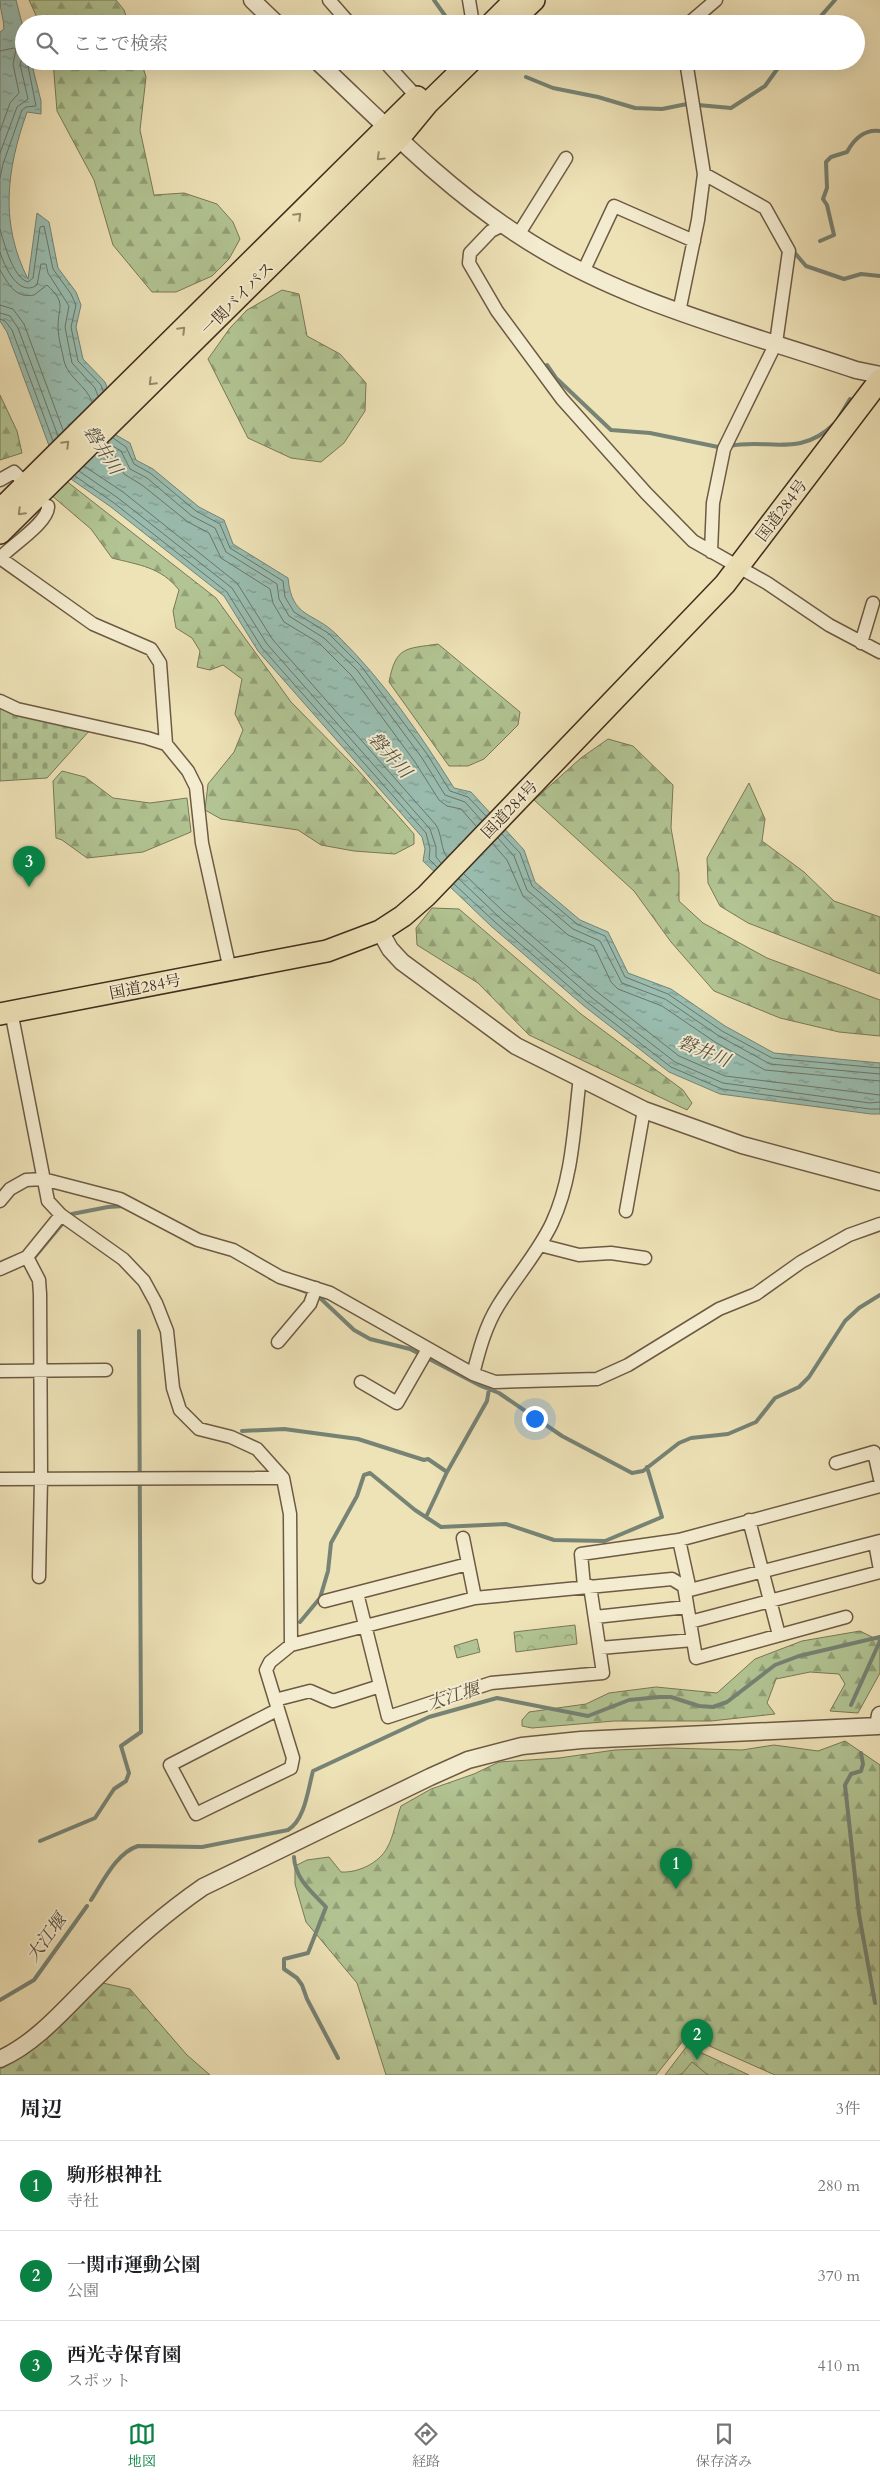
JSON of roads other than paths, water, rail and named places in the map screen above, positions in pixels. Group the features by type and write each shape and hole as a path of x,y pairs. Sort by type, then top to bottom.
{"highway":[{"path":"500,15 515,0"},
{"path":"518,15 534,0"},
{"name":"一関バイパス","path":"393,133 417,97 444,70"},
{"name":"一関バイパス","path":"0,533 35,488 393,133 428,104 461,70"},
{"name":"国道284号","path":"6,1012 327,951 380,931 404,916 426,896 731,576 880,380"},
{"name":"一関バイパス","path":"0,510 35,488"}],"street":[{"path":"252,0 268,15"},
{"path":"329,0 342,15"},
{"path":"469,0 472,15"},
{"path":"698,15 716,0"},
{"path":"326,70 449,184 518,235 583,272 679,312 880,375"},
{"path":"392,70 417,97"},
{"path":"679,312 694,241 704,174 687,70"},
{"path":"518,235 566,158"},
{"path":"704,174 764,208 789,252 776,343 724,449 713,502 711,552"},
{"path":"583,272 614,206 694,241"},
{"path":"503,225 491,231 470,254 469,263 497,311 562,398 660,507 693,541 711,552 731,576 767,584 829,625 880,652"},
{"path":"0,480 14,472 35,488 48,512 39,524 0,558 93,624 151,649 160,663 166,744"},
{"path":"862,643 874,610"},
{"path":"0,701 17,708 166,744 188,771 196,787 202,842 230,970"},
{"path":"380,931 390,949 402,962 499,1035 644,1110 742,1145 880,1182"},
{"path":"6,1012 48,1201 61,1215 122,1258 144,1281 156,1303 167,1332 173,1388 180,1410 199,1429 231,1437 257,1449 283,1478 290,1514 291,1645"},
{"path":"473,1374 480,1344 496,1308 540,1245 552,1223 565,1188 580,1077"},
{"path":"626,1211 644,1110"},
{"path":"0,1201 10,1189 26,1180 43,1179 120,1199 198,1240 232,1250 280,1277 330,1293 473,1374 502,1383 597,1379 628,1364 719,1309 756,1294 802,1262 841,1239 880,1224"},
{"path":"0,1269 27,1257 61,1215"},
{"path":"540,1245 579,1255 611,1253 645,1258"},
{"path":"27,1257 39,1280 41,1479 39,1577"},
{"path":"278,1342 310,1304 316,1288"},
{"path":"361,1382 397,1403 428,1349"},
{"path":"0,1371 106,1370"},
{"path":"836,1464 874,1452 880,1479"},
{"path":"0,1479 283,1478"},
{"path":"357,1593 388,1717 490,1683 603,1673 595,1617 581,1554 679,1540 880,1486"},
{"path":"749,1520 779,1635"},
{"path":"463,1538 475,1598"},
{"path":"679,1540 687,1588 687,1607 696,1658 846,1617"},
{"path":"380,1686 333,1701 310,1691 276,1705 170,1764 196,1814 291,1768 292,1758 276,1705 266,1670 270,1662 291,1645 475,1598 672,1579 687,1588 762,1572 877,1542 880,1571 690,1622"},
{"path":"325,1601 468,1564"},
{"path":"595,1617 687,1607"},
{"path":"600,1648 693,1640"},
{"path":"0,2059 11,2054 40,2032 120,1954 167,1912 203,1887 468,1760 522,1746 581,1740 879,1724"}],"water":[{"name":"磐井川","path":"0,0 16,0 20,15 15,15 15,70 33,70 41,101 41,114 27,112 14,155 9,197 13,238 28,279 37,213 49,222 58,268 76,292 81,305 76,327 83,359 105,382 116,411 116,435 130,443 136,460 153,469 199,507 224,520 233,544 288,578 290,591 299,608 328,627 370,670 414,728 454,788 471,792 524,850 535,882 580,920 608,932 628,973 671,989 725,1026 774,1053 880,1063 880,1114 720,1094 669,1072 584,1006 491,926 423,861 425,849 422,837 258,651 224,596 111,507 58,470 7,332 0,321 0,32 4,29"}],"waterway":[{"path":"434,0 445,15"},
{"path":"822,15 835,0"},
{"path":"526,77 553,88 598,97 635,108 662,109 687,104 731,108 765,86 777,70"},
{"path":"820,241 834,235 827,205 823,199 827,188 826,162 831,157 847,152 853,143 865,133 880,131"},
{"path":"794,252 806,266 844,279 861,274 880,276"},
{"path":"547,365 556,378 611,430 650,433 723,448"},
{"path":"838,419 850,399"},
{"path":"730,446 744,444 796,444 809,441 834,424"},
{"path":"72,1214 124,1206"},
{"path":"33,1259 63,1223"},
{"path":"270,1278 319,1297 354,1330 370,1339 410,1349 481,1386 499,1393 562,1436 632,1473 643,1471 679,1443 691,1438 728,1434 756,1422 775,1398 799,1387 809,1377 845,1321 859,1308 880,1295"},
{"path":"40,1841 95,1818 114,1789 126,1781 129,1773 121,1746 141,1732 139,1331"},
{"path":"426,1517 447,1472 487,1401 489,1389"},
{"path":"242,1431 284,1429 358,1439 424,1460 428,1459 447,1472"},
{"path":"300,1622 320,1598 328,1571 331,1543 357,1496 364,1475 370,1473 415,1510 441,1527 506,1524 554,1540 605,1541 662,1517 647,1467"},
{"name":"大江堰","path":"91,1900 117,1861 138,1846 202,1847 288,1830 294,1825 302,1812 313,1771 429,1717 497,1698 588,1716 629,1700 659,1697 671,1697 699,1706 713,1707 727,1702 775,1665 799,1656 880,1637"},
{"path":"851,1705 880,1641"},
{"path":"861,1753 863,1764 861,1771 851,1774 845,1785 859,1914 875,2003"},
{"path":"294,1857 297,1872 301,1879 326,1907 308,1953 284,1959 284,1969 297,1978 302,1985 307,1999 338,2058"},
{"name":"大江堰","path":"0,2000 34,1980 87,1906"}],"place":[{"name":"西光寺保育園","path":"29,887"},
{"name":"駒形根神社","path":"676,1889"},
{"name":"一関市運動公園","path":"697,2060"}]}
